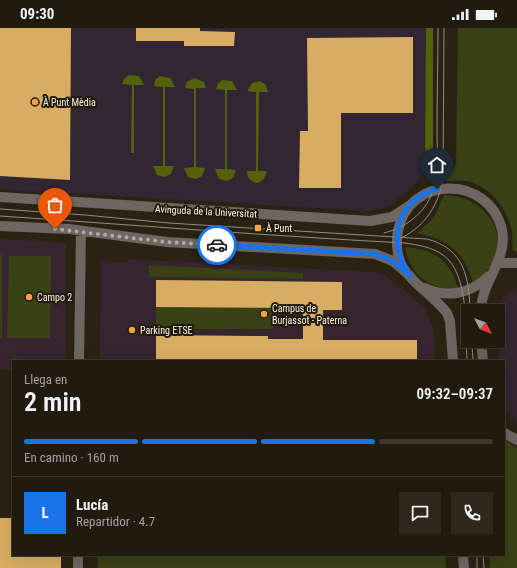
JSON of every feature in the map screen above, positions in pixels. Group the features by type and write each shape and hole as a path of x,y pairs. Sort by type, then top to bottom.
{"street":[{"path":"410,276 402,264 396,243 401,218 409,206 420,197 441,188 458,188 473,193 487,203 496,216 502,231 502,247 495,267 482,295 481,304"},
{"name":"Avinguda de la Universitat","path":"0,197 370,221 392,217 409,206"},
{"path":"0,226 81,231 173,242 375,254 393,261 420,285 447,313 450,321 453,360"},
{"path":"79,360 81,231"},
{"path":"420,285 432,292 446,294 460,293 482,282 495,267 517,263"},
{"path":"482,348 483,360"},
{"path":"505,434 517,440"},
{"path":"78,556 78,568"},
{"path":"463,556 464,568"}],"shaded area":[{"path":"0,28 427,28 424,170 417,182 404,195 387,207 369,211 0,189"},
{"path":"0,239 66,243 66,360 12,360 12,370 0,370"},
{"name":"Campus de Burjassot - Paterna","path":"128,259 373,272 384,275 425,308 433,328 436,360 100,360 101,261 127,263"},
{"path":"517,287 517,423 510,417 505,408 505,360 499,360 499,348 505,348 505,304 498,304 502,297"}],"green space":[{"path":"426,28 433,28 433,150 425,151"},
{"path":"458,28 517,28 517,253 513,250 510,223 503,209 493,196 480,186 470,182 445,181 456,164"},
{"path":"129,75 139,76 144,85 134,85 134,153 131,153 132,85 122,84 124,79"},
{"path":"160,76 170,78 175,87 165,87 165,166 174,166 171,174 164,177 157,175 153,166 163,166 163,87 154,86 155,80"},
{"path":"194,78 204,82 206,88 196,88 196,167 205,168 202,176 196,179 188,177 184,168 194,167 194,89 185,88 187,82"},
{"path":"222,80 232,81 237,90 227,90 227,169 236,170 233,178 227,181 219,179 215,169 225,169 225,90 216,89"},
{"path":"260,81 266,85 268,92 259,92 258,171 267,171 264,179 258,183 253,182 247,173 247,171 256,171 256,92 247,91 252,83"},
{"path":"444,195 459,197 472,202 483,210 491,220 496,231 498,244 495,257 486,273 473,283 465,263 454,249 438,239 417,233 434,217"},
{"path":"405,247 415,248 439,258 450,270 455,278 458,288 439,287 430,284 423,279 416,273 411,265 407,257"},
{"path":"0,255 2,255 2,338 0,338"},
{"name":"Campo 2","path":"9,256 51,256 50,338 7,338"},
{"path":"149,265 303,273 303,279 149,277"},
{"path":"156,307 273,307 273,329 156,329"},
{"path":"505,440 517,448 517,568 490,568 490,556 505,556"},
{"path":"98,556 445,556 446,568 98,568"}],"building":[{"name":"À Punt Mèdia","path":"0,28 71,28 70,180 0,176"},
{"path":"136,28 200,28 200,31 235,32 234,46 184,46 184,41 136,41"},
{"path":"413,37 413,113 341,113 341,188 299,188 300,131 308,131 307,38"},
{"path":"156,280 342,282 342,310 323,310 323,340 417,340 417,360 156,360 156,335 268,336 268,339 303,339 303,308 156,307"},
{"path":"0,518 12,518 12,556 61,556 61,568 0,568"}],"tram line":[{"path":"384,233 399,228 412,220 423,210 434,188 437,172 438,28"},
{"path":"403,237 418,227 430,213 438,198 443,180 444,28"},
{"path":"0,209 169,223 427,239 440,244 450,250 457,257 466,276 469,304"},
{"path":"0,216 405,243 430,248 443,255 452,264 458,276 462,289 466,320 467,360"},
{"path":"472,348 473,360"},
{"path":"477,556 477,568"},
{"path":"483,556 484,568"}],"way so far":[{"path":"55,229 69,229 167,242 217,245"}],"place":[{"name":"À Punt Mèdia","path":"35,102"},
{"name":"À Punt","path":"258,228"},
{"name":"Campo 2","path":"29,297"},
{"name":"Campus de Burjassot - Paterna","path":"264,314"},
{"name":"Parking ETSE","path":"132,330"}],"route":[{"path":"217,245 375,254 385,256 393,261 410,276 402,264 396,243 401,218 409,206 420,197 437,189"}]}
